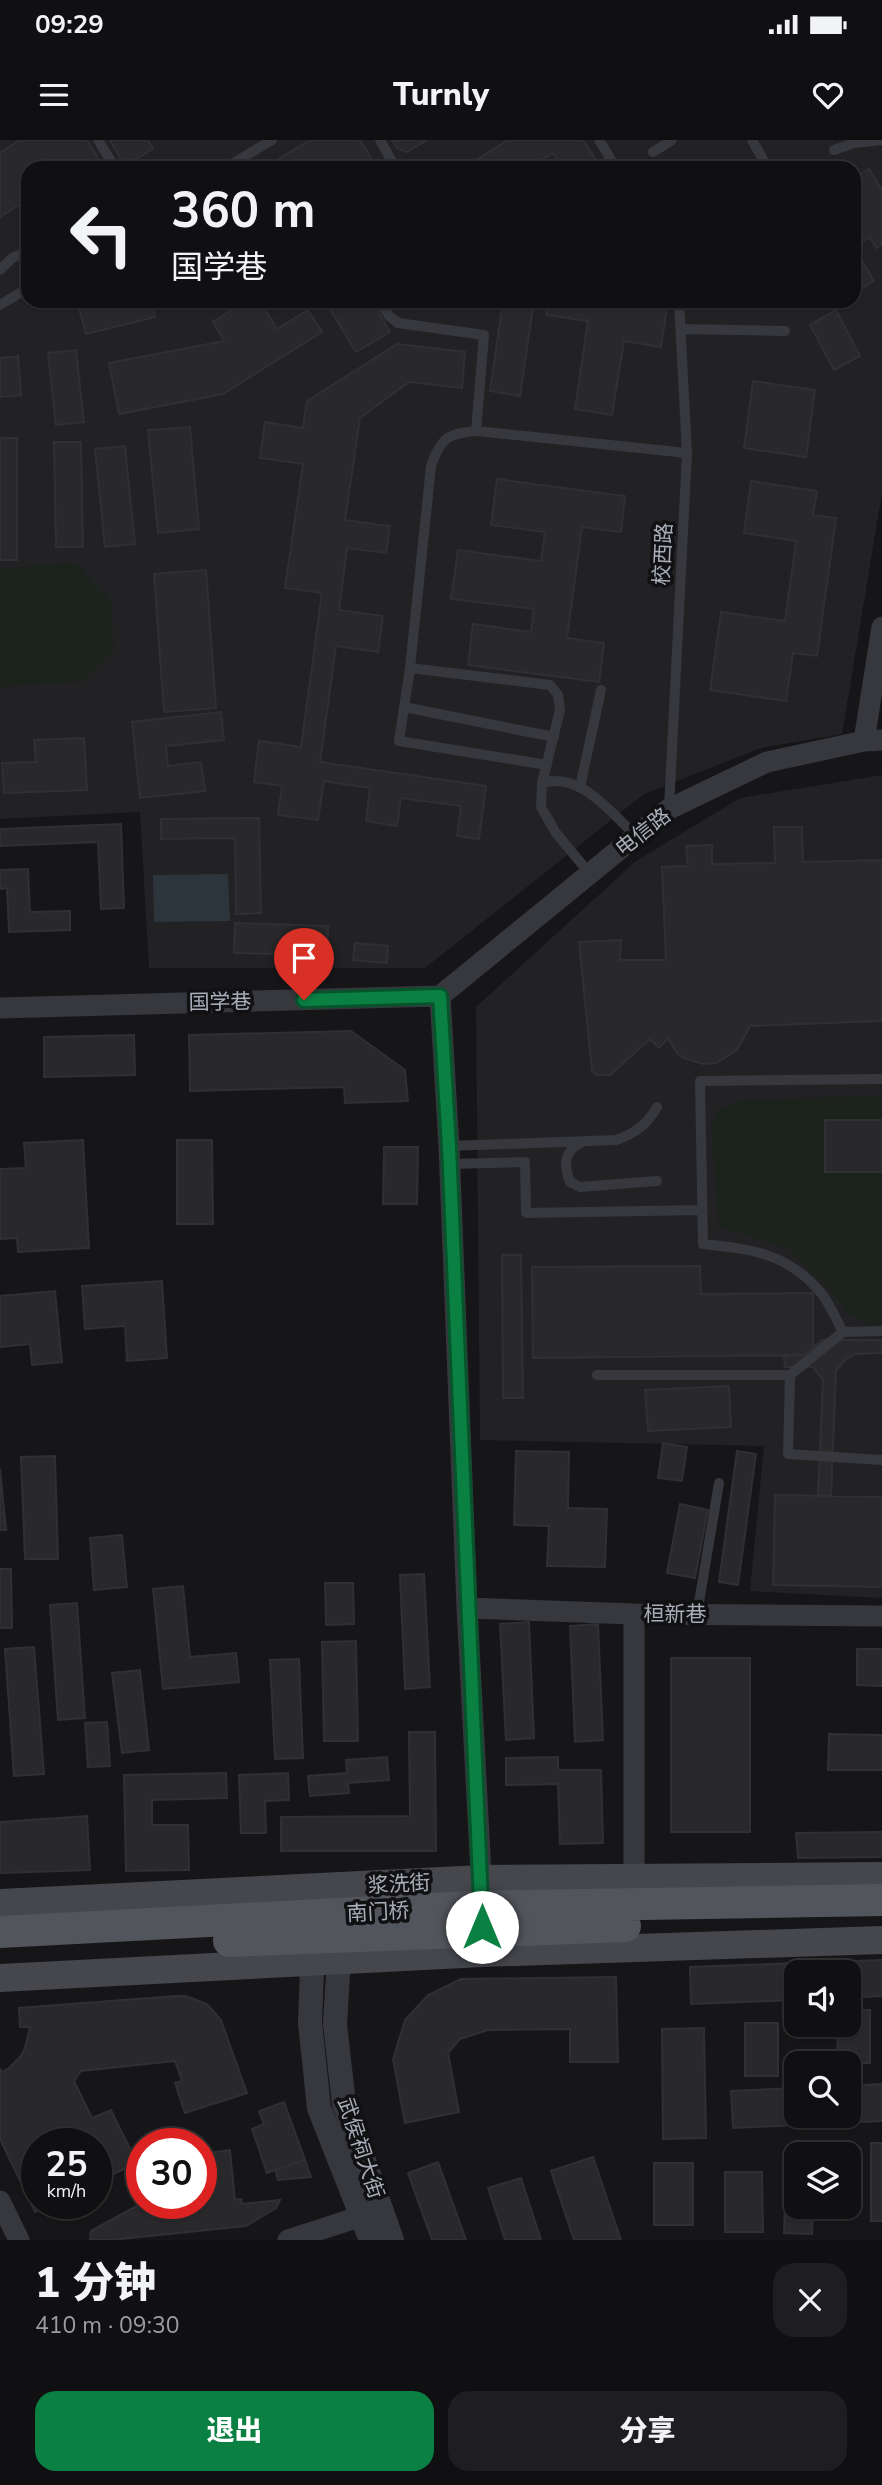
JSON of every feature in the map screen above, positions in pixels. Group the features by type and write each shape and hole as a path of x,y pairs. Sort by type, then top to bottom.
{"main road":[{"name":"浆洗街","path":"0,1903 482,1879 882,1876"},
{"name":"南门桥","path":"0,1932 469,1907 882,1900"},
{"name":"南门桥","path":"0,1952 455,1931 882,1918"},
{"path":"0,1978 482,1953 882,1940"}],"street":[{"path":"873,740 882,627"},
{"name":"电信路","path":"440,996 669,809 767,762 873,740"},
{"path":"440,996 467,1608 482,1879 482,1953"},
{"name":"国学巷","path":"0,1009 440,996"},
{"name":"桓新巷","path":"467,1608 634,1614 882,1616"},
{"path":"634,1614 634,1878"},
{"name":"武侯祠大街","path":"325,1888 327,1962 344,2104 392,2240"},
{"name":"武侯祠大街","path":"327,1962 310,2023 319,2108 371,2240"},
{"path":"0,2201 19,2240"},
{"path":"288,2240 362,2216"}],"lane":[{"path":"98,140 111,161"},
{"path":"237,161 272,140"},
{"path":"380,140 392,161"},
{"path":"599,140 612,161"},
{"path":"653,152 673,140"},
{"path":"752,140 764,161"},
{"path":"834,150 854,143 882,140"},
{"path":"0,270 12,258 21,254"},
{"path":"0,305 21,292"},
{"path":"384,308 398,323 484,335 476,430"},
{"name":"校西路","path":"669,809 687,453 680,308"},
{"path":"682,329 785,331"},
{"path":"547,765 399,741 410,668 431,466 436,449 445,439 457,432 476,430 687,453"},
{"path":"410,668 550,685 558,695 560,710 542,783 541,807 556,833 590,874"},
{"path":"580,787 601,690"},
{"path":"404,707 554,737"},
{"path":"542,783 552,779 564,780 580,787 636,836"},
{"path":"843,1332 822,1294 791,1264 748,1248 703,1244 700,1082 882,1079"},
{"path":"449,1155 616,1140 635,1133 649,1121 657,1107"},
{"path":"583,1142 573,1147 566,1156 569,1182 580,1187 657,1181"},
{"path":"449,1155 525,1162 526,1213 702,1210"},
{"path":"597,1375 790,1376 843,1332 882,1331"},
{"path":"790,1376 788,1454 882,1460"},
{"path":"697,1614 719,1483"}],"shaded area":[{"path":"0,140 882,140 882,493 842,734 761,748 644,794 425,968 149,968 140,812 0,819"},
{"path":"74,562 111,600 114,652 85,681 0,687 0,569"},
{"path":"882,775 882,1598 750,1591 764,1446 480,1440 476,1007 636,861 740,798"},
{"path":"228,874 230,921 154,922 153,875"},
{"path":"882,1096 882,1325 869,1326 846,1311 830,1289 786,1248 719,1227 711,1124 718,1110 742,1100"}],"building":[{"path":"20,140 87,140 100,161 21,161 21,204 0,217 0,153"},
{"path":"110,140 148,140 153,149 133,161 122,161"},
{"path":"310,140 360,140 372,159 369,161 276,161"},
{"path":"392,140 427,140 407,152 398,149"},
{"path":"508,140 583,140 596,161 558,161 553,153 540,161 475,161"},
{"path":"869,169 882,190 882,244 876,248 870,237 861,242 861,174"},
{"path":"861,259 874,281 861,289"},
{"path":"79,308 153,308 155,317 86,334"},
{"path":"235,308 264,308 277,329 308,310 322,332 223,394 119,414 109,363 224,341 213,322"},
{"path":"329,308 376,308 390,332 356,352"},
{"path":"502,308 533,308 520,396 490,391"},
{"path":"547,308 667,308 661,347 624,341 612,415 575,409 588,321 546,315"},
{"path":"836,310 860,356 834,370 810,325"},
{"path":"397,344 465,352 462,388 409,382 360,418 345,520 390,526 386,553 347,548 339,610 383,616 378,652 336,646 320,762 486,786 479,839 457,836 461,806 401,798 397,826 366,821 370,788 324,781 318,820 278,815 282,786 254,782 259,741 301,747 322,593 285,588 303,464 260,458 265,422 303,428 307,401"},
{"path":"76,350 84,422 56,425 48,353"},
{"path":"18,356 21,395 0,397 0,358"},
{"path":"753,381 815,390 806,457 744,448"},
{"path":"190,427 199,529 158,533 148,430"},
{"path":"0,438 17,438 17,560 0,560"},
{"path":"54,442 81,442 83,547 56,547"},
{"path":"125,446 135,544 105,547 95,449"},
{"path":"497,479 625,496 621,532 582,527 567,638 604,643 599,682 468,665 473,624 531,632 534,609 451,599 458,550 541,561 545,532 491,525"},
{"path":"751,481 817,491 813,515 836,518 817,656 793,653 786,701 710,690 721,612 785,621 796,541 744,533"},
{"path":"206,570 216,708 164,712 154,574"},
{"path":"221,712 224,740 166,746 168,766 201,762 205,791 140,798 132,722"},
{"path":"84,738 87,790 4,793 2,763 36,762 34,740"},
{"path":"259,818 261,913 236,914 235,838 161,839 161,819"},
{"path":"121,824 124,908 101,909 98,842 0,846 0,829"},
{"path":"774,827 802,827 803,862 882,860 882,1021 750,1026 737,1050 716,1063 703,1064 684,1058 677,1053 668,1038 659,1048 650,1039 610,1075 597,1075 592,1071 579,942 621,940 620,960 666,960 662,867 688,866 686,846 712,845 712,864 775,863"},
{"path":"28,869 30,912 70,911 70,930 9,932 7,888 0,889 0,870"},
{"path":"235,923 328,926 327,955 234,953"},
{"path":"355,943 388,946 387,963 353,960"},
{"path":"351,1031 405,1070 408,1101 345,1103 344,1087 190,1091 189,1035"},
{"path":"134,1035 135,1075 44,1077 44,1037"},
{"path":"825,1120 882,1120 882,1172 825,1172"},
{"path":"83,1140 89,1248 18,1252 17,1238 0,1239 0,1169 26,1168 24,1143"},
{"path":"177,1140 212,1140 213,1224 177,1224"},
{"path":"384,1147 418,1147 417,1204 383,1204"},
{"path":"502,1255 521,1255 523,1398 503,1398"},
{"path":"700,1266 701,1294 813,1293 813,1347 804,1355 533,1358 532,1267"},
{"path":"162,1281 167,1358 127,1361 125,1326 85,1329 82,1286"},
{"path":"55,1291 62,1362 32,1365 30,1344 0,1347 0,1296"},
{"path":"822,1340 882,1340 882,1353 855,1354 846,1359 836,1371 831,1496 818,1495 823,1380 813,1367 785,1367 784,1356 804,1355"},
{"path":"729,1386 731,1427 648,1431 645,1390"},
{"path":"663,1443 687,1447 682,1481 658,1478"},
{"path":"516,1451 569,1452 568,1508 607,1509 605,1567 547,1566 549,1526 514,1525"},
{"path":"737,1451 756,1454 738,1585 719,1582"},
{"path":"55,1456 58,1559 25,1559 21,1457"},
{"path":"0,1469 6,1530 0,1530"},
{"path":"775,1495 882,1497 882,1587 773,1585"},
{"path":"680,1504 708,1510 695,1578 667,1573"},
{"path":"122,1535 127,1587 94,1590 90,1538"},
{"path":"0,1569 11,1569 12,1628 0,1628"},
{"path":"424,1574 430,1687 405,1689 400,1575"},
{"path":"325,1583 353,1583 354,1624 326,1625"},
{"path":"183,1586 190,1657 236,1653 239,1682 163,1689 153,1589"},
{"path":"77,1603 85,1718 58,1720 50,1605"},
{"path":"529,1622 534,1738 506,1740 500,1624"},
{"path":"598,1624 603,1740 575,1742 570,1626"},
{"path":"356,1641 358,1741 324,1741 322,1642"},
{"path":"34,1647 44,1774 14,1776 5,1649"},
{"path":"857,1649 882,1649 882,1686 857,1685"},
{"path":"671,1658 750,1658 750,1832 671,1832"},
{"path":"299,1659 303,1758 275,1759 270,1660"},
{"path":"140,1670 149,1750 122,1753 112,1673"},
{"path":"107,1722 110,1766 88,1767 85,1723"},
{"path":"409,1732 435,1732 436,1851 281,1851 281,1817 410,1816"},
{"path":"829,1734 882,1735 882,1770 828,1770"},
{"path":"387,1757 389,1780 348,1783 349,1793 310,1796 308,1776 347,1773 346,1760"},
{"path":"558,1757 558,1770 601,1770 603,1843 560,1844 558,1784 506,1785 506,1758"},
{"path":"226,1773 227,1798 152,1800 152,1825 188,1825 189,1870 126,1871 124,1775"},
{"path":"288,1773 289,1800 265,1801 266,1833 241,1833 239,1775"},
{"path":"87,1816 90,1870 0,1873 0,1822"},
{"path":"882,1832 882,1857 798,1858 796,1833"},
{"path":"882,1960 882,1996 861,1997 861,1961"},
{"path":"784,1964 784,2000 691,2004 690,1967"},
{"path":"616,1977 618,2062 570,2062 570,2029 488,2030 460,2039 448,2053 459,2112 405,2123 393,2059 405,2020 428,1995 461,1979"},
{"path":"186,1996 207,2004 221,2020 247,2093 185,2113 175,2083 182,2081 175,2061 81,2071 74,2081 92,2118 111,2110 126,2141 126,2168 112,2175 112,2128 21,2128 21,2183 0,2139 0,2069 2,2072 9,2068 21,2056 30,2027 20,2027 19,2008"},
{"path":"861,2010 870,2010 870,2063 861,2063 861,2051 838,2051 837,2037 861,2037"},
{"path":"745,2023 778,2023 778,2076 745,2076"},
{"path":"704,2028 706,2138 663,2139 662,2029"},
{"path":"882,2084 882,2121 861,2122 861,2085"},
{"path":"784,2089 784,2126 733,2128 731,2091"},
{"path":"284,2102 305,2160 267,2173 252,2129 264,2124 259,2111"},
{"path":"871,2143 882,2143 882,2221 871,2221"},
{"path":"230,2150 235,2200 241,2199 242,2204 280,2200 276,2208 246,2226 90,2240 91,2231 126,2212 126,2219 217,2219 217,2152"},
{"path":"593,2157 621,2240 574,2240 551,2171"},
{"path":"305,2160 311,2177 278,2180 275,2170"},
{"path":"438,2162 466,2240 432,2240 408,2173"},
{"path":"654,2163 693,2163 693,2225 654,2225"},
{"path":"725,2172 762,2172 763,2232 725,2232"},
{"path":"521,2178 541,2240 505,2240 488,2188"},
{"path":"784,2219 813,2219 812,2234 784,2233"}],"route":[{"path":"304,1000 440,996 449,1146 482,1927"}]}
